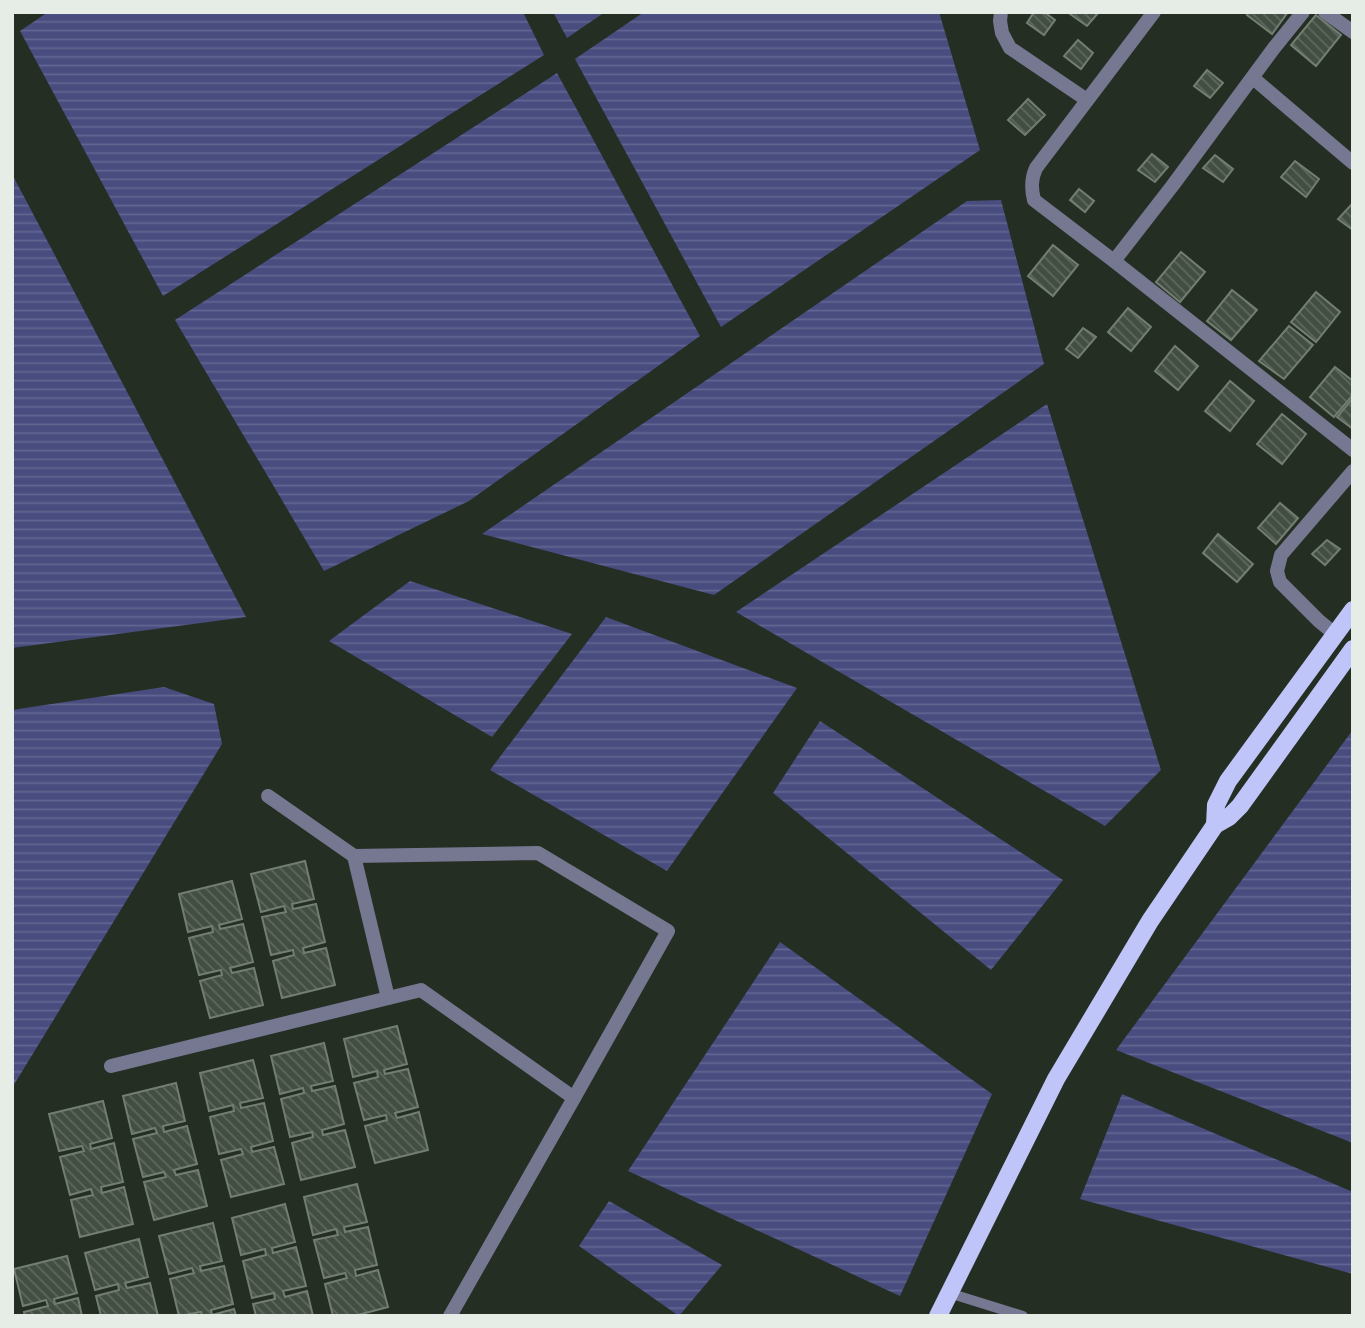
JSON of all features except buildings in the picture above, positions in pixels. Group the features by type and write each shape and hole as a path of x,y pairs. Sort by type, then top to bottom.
{"main road":[{"path":"1215,825 1216,805 1228,781 1353,610"},
{"path":"938,1316 1056,1079 1150,921 1215,825 1229,817 1240,806 1353,649"}],"street":[{"path":"1001,12 1002,33 1010,48 1087,100"},
{"path":"1154,12 1035,168 1031,188 1034,200 1353,450"},
{"path":"1114,261 1303,12"},
{"path":"1325,12 1353,32"},
{"path":"1253,78 1353,163"},
{"path":"1335,634 1280,582 1277,571 1281,555 1353,471"},
{"path":"268,796 354,856 538,853 668,932 450,1316"},
{"path":"354,856 388,998"},
{"path":"111,1066 421,990 574,1098"}],"lane":[{"path":"949,1293 1023,1316"}],"water":[{"path":"48,12 523,12 544,55 163,296 20,31"},
{"path":"553,12 605,12 567,38"},
{"path":"644,12 939,12 980,150 721,327 575,59"},
{"path":"557,73 700,336 469,501 324,571 175,320"},
{"path":"12,174 246,617 12,648"},
{"path":"1001,200 1044,364 714,595 482,534 967,201"},
{"path":"1047,404 1161,770 1105,826 736,612"},
{"path":"410,581 572,634 492,737 329,641"},
{"path":"606,617 797,688 667,871 490,770"},
{"path":"164,687 214,704 222,744 12,1088 12,710"},
{"path":"820,721 1063,880 991,970 773,793"},
{"path":"1353,731 1353,1143 1116,1050"},
{"path":"780,942 992,1094 900,1296 628,1171"},
{"path":"1122,1094 1353,1192 1353,1274 1080,1199"},
{"path":"609,1201 722,1265 679,1316 579,1246"}]}
